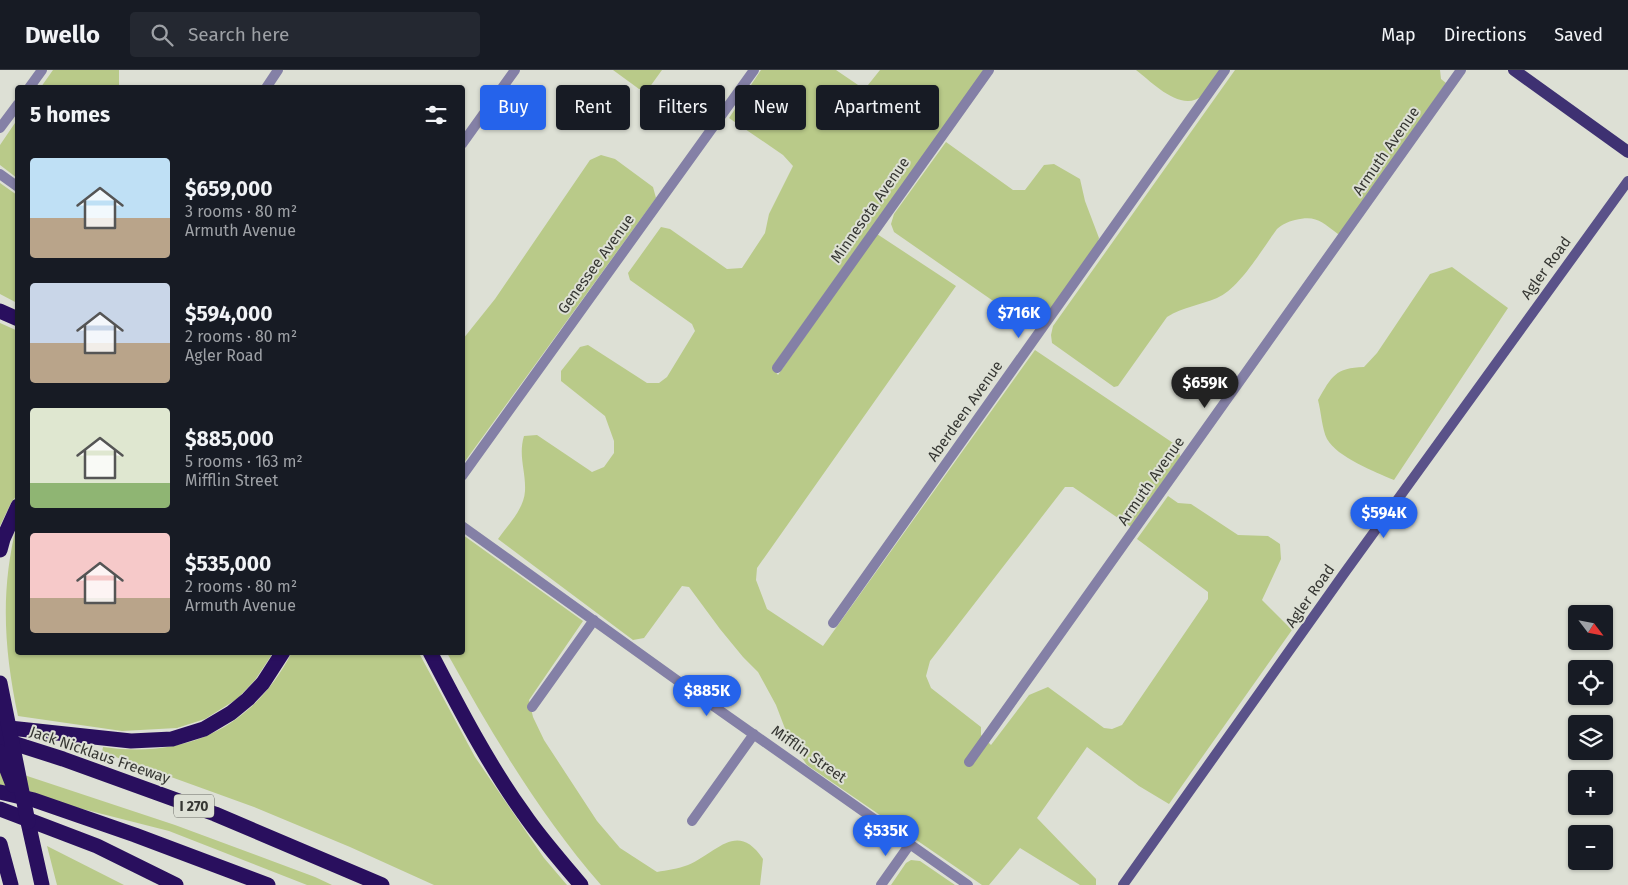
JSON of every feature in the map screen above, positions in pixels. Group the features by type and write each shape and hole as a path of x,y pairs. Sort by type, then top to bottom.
{"highway":[{"path":"0,311 15,318"},
{"path":"0,550 3,538 15,512"},
{"path":"0,727 131,741 172,739 204,729 248,700 263,683 281,655"},
{"path":"432,655 459,709 524,815 582,885"},
{"path":"0,684 42,885"},
{"name":"Jack Nicklaus Freeway","path":"0,739 63,759 215,814 382,885"},
{"path":"0,752 28,822"},
{"path":"0,792 34,800 126,831 268,885"},
{"path":"0,809 97,846 176,885"},
{"path":"0,844 10,879"}],"main road":[{"path":"1514,70 1628,152"},
{"name":"Agler Road","path":"1123,885 1343,575 1628,181"}],"street":[{"path":"31,85 42,70"},
{"path":"268,85 278,70"},
{"path":"465,140 516,70"},
{"name":"Genessee Avenue","path":"465,472 754,70"},
{"name":"Minnesota Avenue","path":"777,368 989,70"},
{"name":"Aberdeen Avenue","path":"833,623 1225,70"},
{"name":"Armuth Avenue","path":"969,762 1461,70"},
{"path":"0,128 15,108"},
{"path":"0,174 15,184"},
{"name":"Mifflin Street","path":"465,528 968,885"},
{"path":"532,707 594,620"},
{"path":"692,821 754,734"},
{"path":"881,885 910,844"}],"green space":[{"path":"53,70 119,70 119,85 42,85"},
{"path":"613,70 662,70 651,85 640,85 639,89"},
{"path":"761,70 836,70 858,85 816,85 816,130 939,130 939,85 868,85 880,70 984,70 772,367 778,375 877,234 956,286 757,568 756,580 767,609 823,646 1035,350 1179,447 1180,457 1131,527 1073,487 1065,487 930,661 926,676 931,688 981,727 981,735 991,745 1029,695 1048,687 1104,728 1112,729 1122,725 1208,599 1208,592 1137,539 1168,496 1178,503 1191,504 1238,535 1268,536 1280,544 1281,559 1262,600 1292,630 1169,804 1139,786 1087,747 1037,818 1096,879 1096,885 1080,885 1020,848 989,885 982,885 807,765 789,739 776,705 758,672 720,629 689,587 682,586 644,638 633,640 498,539 515,517 524,498 525,484 522,443 524,436 537,435 592,472 604,467 614,453 614,441 605,416 561,381 561,371 580,347 588,345 647,383 659,383 667,377 695,331 692,324 630,280 628,273 661,227 670,229 727,269 742,268 765,233 769,214 793,166 783,155 747,130 806,130 806,85 751,85"},
{"path":"1136,70 1222,70 1211,87 1203,95 1195,100 1186,101 1177,99 1159,89"},
{"path":"1235,70 1440,70 1441,79 1446,83 1342,233 1338,234 1323,223 1309,218 1285,223 1277,229 1242,277 1226,293 1217,298 1185,308 1167,317 1118,386 1114,387 1052,343 1053,326"},
{"path":"735,109 735,122 729,118"},
{"path":"15,123 15,176 0,165 0,145"},
{"path":"946,142 1013,190 1025,190 1044,165 1054,164 1080,179 1085,201 1099,238 1096,250 1042,322 1034,325 1022,321 894,232 891,224 894,214"},
{"path":"601,155 615,159 653,187 656,198 465,461 465,336 495,299 590,160"},
{"path":"0,183 15,194 15,302 0,294"},
{"path":"1452,267 1508,308 1394,480 1357,463 1332,446 1325,435 1318,400 1335,375 1347,369 1364,367 1377,353 1430,274"},
{"path":"0,323 15,330 15,498 0,526"},
{"path":"15,534 15,655 271,656 255,680 237,699 205,719 177,728 122,731 18,716 7,644 6,620 6,596"},
{"path":"465,536 583,621 529,700 533,717 544,740 597,821 620,848 657,872 688,865 727,843 735,841 744,842 754,848 763,859 760,885 601,885 537,802 481,714 448,655 465,655"},
{"path":"290,655 420,655 475,757 544,858 567,885 434,885 254,807 102,752 103,747 162,748 189,742 214,732 237,719 258,701 276,678"},
{"path":"0,767 175,825 332,885 307,885 169,831 0,788"},
{"path":"47,846 124,885 57,885"},
{"path":"911,860 920,861 955,885 891,885 906,863"}]}
